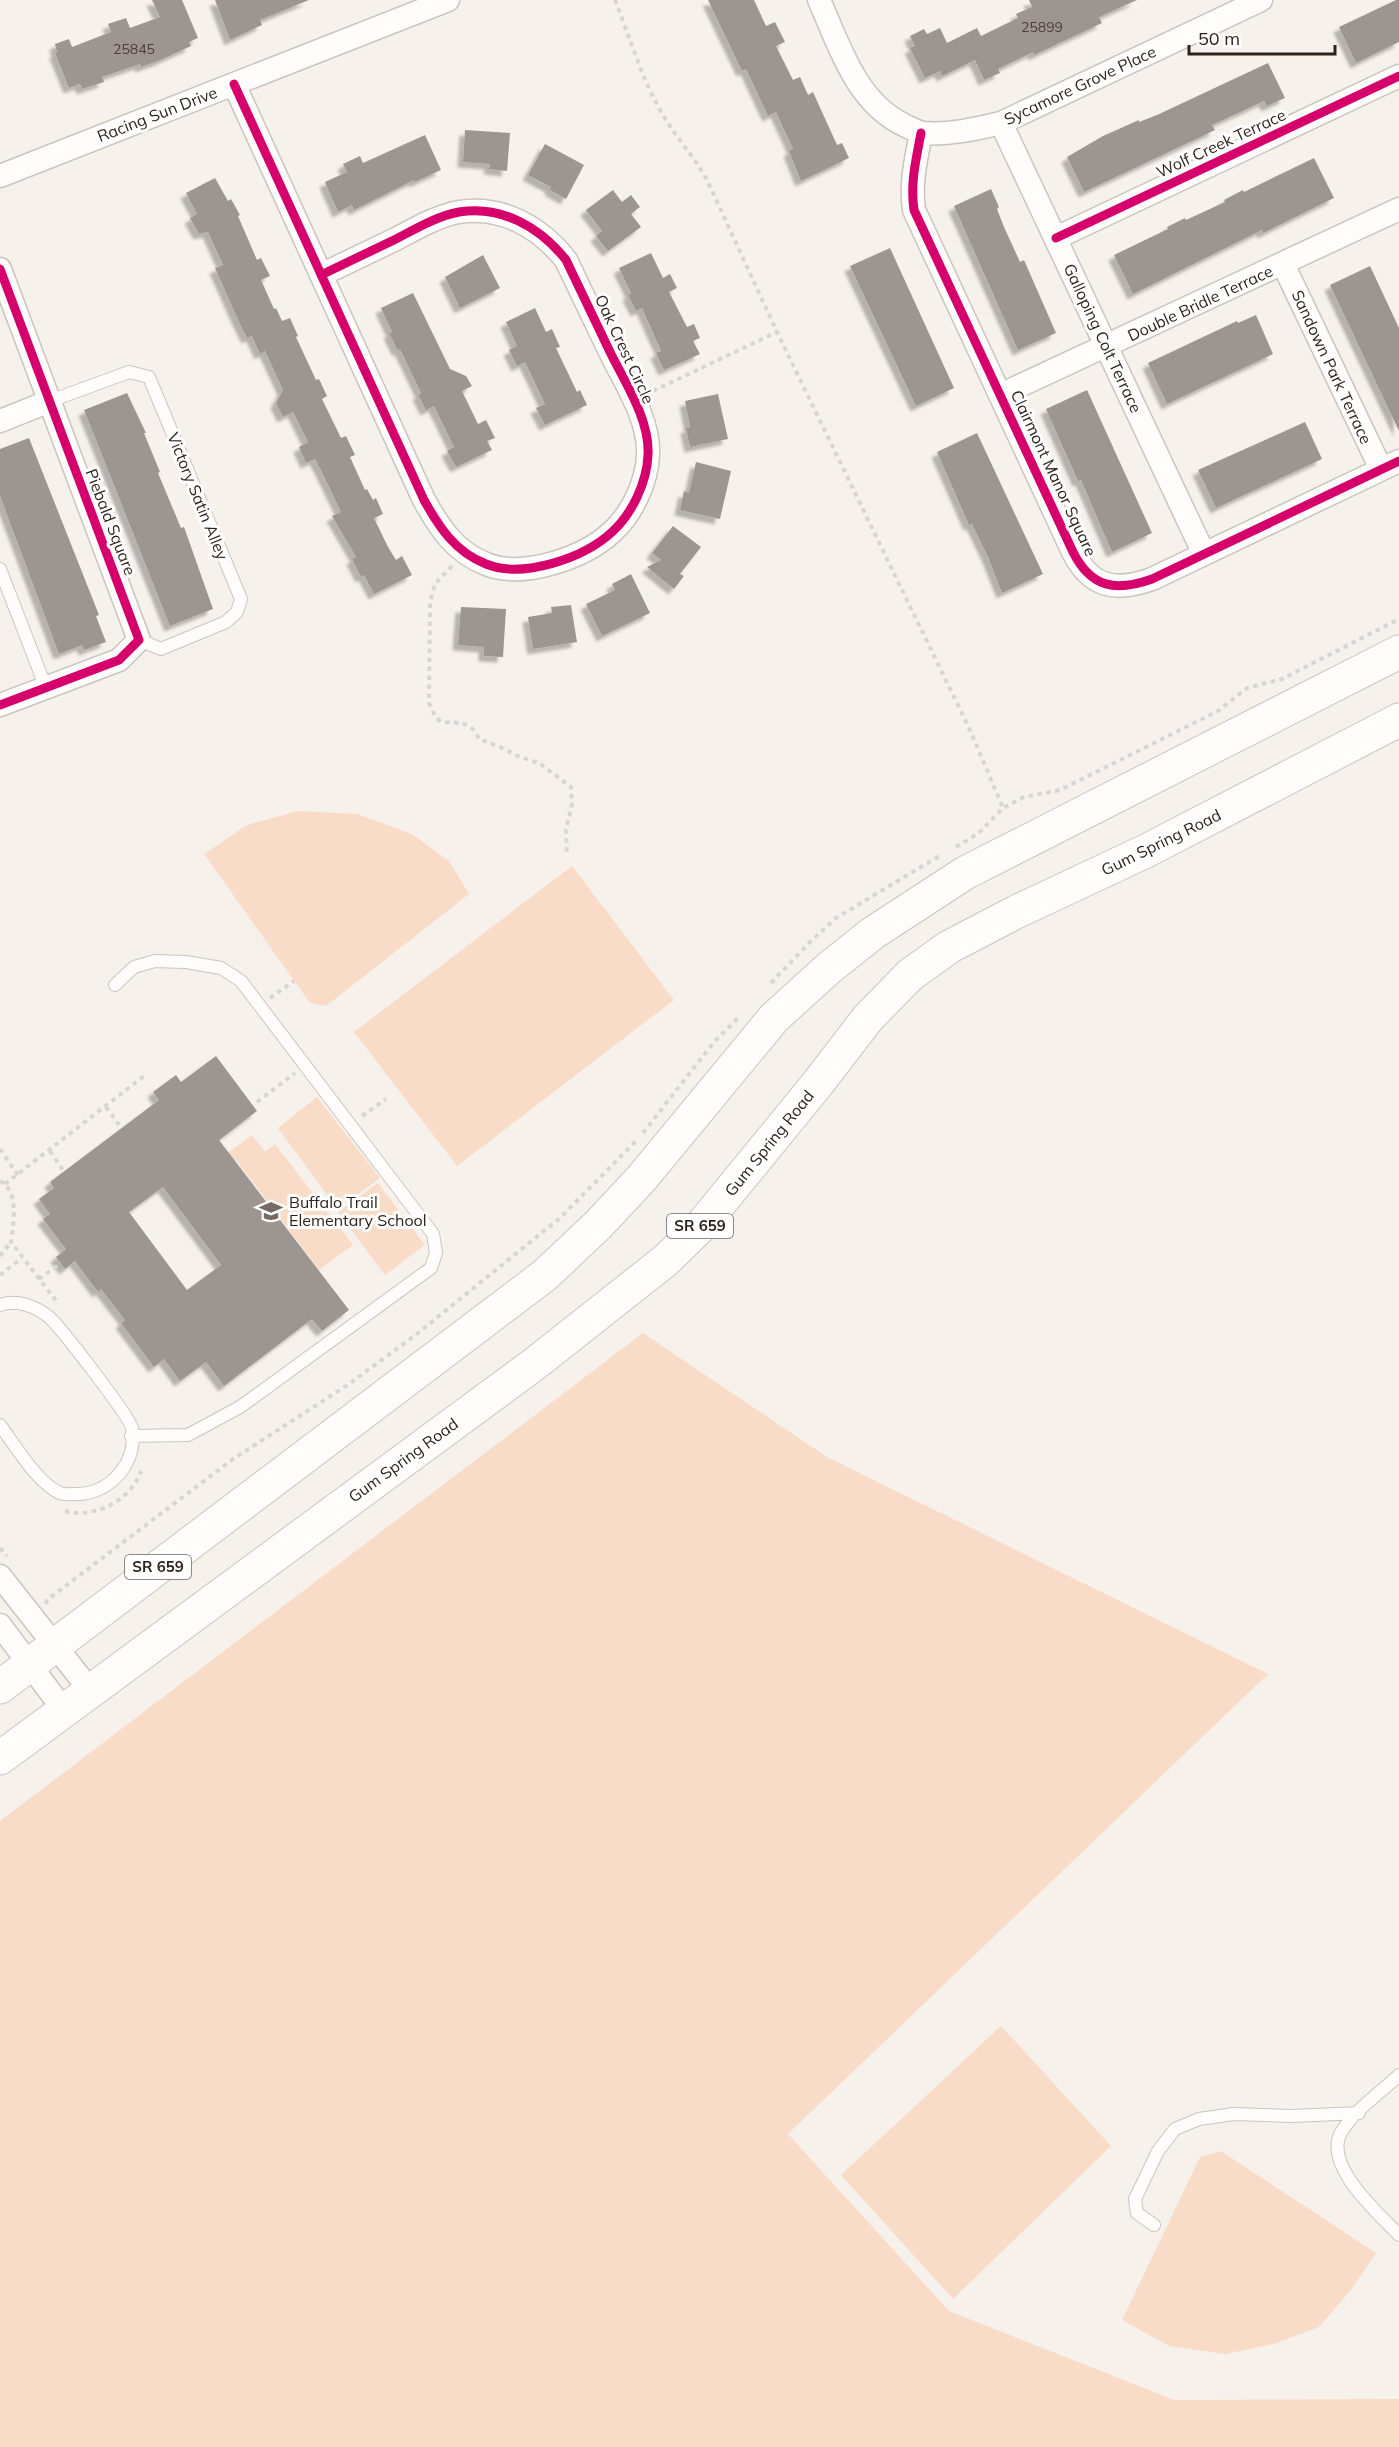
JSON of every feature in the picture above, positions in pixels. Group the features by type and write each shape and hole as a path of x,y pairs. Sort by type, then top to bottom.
{"main road":[{"name":"SR 659","path":"0,1687 544,1275 598,1225 641,1179 774,1018 873,933 965,873 1399,652"},
{"name":"Gum Spring Road","path":"0,1758 63,1709 537,1362 666,1260 702,1225 818,1083 867,1018 910,975 950,947 1016,912 1146,851 1399,720"}],"street":[{"name":"Racing Sun Drive","path":"0,176 448,0"},
{"name":"Sycamore Grove Place","path":"819,0 855,78 870,101 894,121 921,133 962,132 1001,123 1261,0"},
{"name":"Wolf Creek Terrace","path":"1056,238 1399,76"},
{"name":"Oak Crest Circle","path":"234,84 321,275 424,500 441,530 465,552 486,565 520,570 545,566 589,548 614,531 644,486 648,454 643,425 634,400 566,260 552,243 525,224 494,211 458,212 436,219 321,275"},
{"name":"Galloping Colt Terrace","path":"1001,123 1204,554"},
{"name":"Clairmont Manor Square","path":"921,133 913,172 914,210 1073,552 1089,575 1111,586 1138,584 1390,465"},
{"name":"Double Bridle Terrace","path":"1000,395 1399,209"},
{"name":"Sandown Park Terrace","path":"1283,264 1390,465"},
{"name":"Piebald Square","path":"0,269 139,640"},
{"path":"0,421 50,401"},
{"path":"0,705 119,660 139,640"},
{"path":"0,1576 42,1655 63,1709"},
{"path":"0,1624 90,1690"}],"lane":[{"name":"Victory Satin Alley","path":"50,401 129,372 149,377 241,600 237,612 226,622 161,649 139,640"},
{"path":"0,569 46,688"},
{"path":"115,985 134,967 155,961 186,962 221,968 241,981 433,1234 436,1253 431,1268 240,1407 188,1435 131,1436"},
{"path":"0,1305 11,1301 32,1306 51,1319 122,1409 132,1427 131,1448 123,1471 109,1485 86,1493 62,1494 42,1480 0,1425"},
{"path":"1399,2075 1341,2133 1338,2153 1345,2175 1399,2235"},
{"path":"1154,2225 1137,2214 1135,2199 1158,2151 1174,2129 1199,2119 1234,2114 1292,2116 1359,2113"}],"path":[{"path":"615,0 651,92 663,116 695,158 707,180 777,332 970,730 1003,808"},
{"path":"634,400 777,332"},
{"path":"465,552 435,585 430,602 429,703 435,716 441,722 466,723 474,728 479,739 513,755 539,763 571,787 572,804 566,830 567,856"},
{"path":"260,1005 294,981"},
{"path":"257,1102 305,1065"},
{"path":"5,1184 144,1076"},
{"path":"350,1125 386,1099"},
{"path":"106,1107 119,1125"},
{"path":"0,1149 18,1175"},
{"path":"50,1151 64,1172"},
{"path":"0,1181 5,1184 12,1200 14,1217 11,1242 0,1256"},
{"path":"11,1242 64,1311"},
{"path":"0,1275 22,1258"},
{"path":"39,1279 61,1263"},
{"path":"62,1510 73,1513 96,1510 120,1501 137,1483 145,1461 145,1436"}],"shaded area":[{"path":"298,811 357,814 412,834 449,861 469,894 326,1006 310,1003 204,854 247,825"},
{"path":"572,866 674,1000 457,1166 354,1032"},
{"path":"317,1097 380,1178 356,1196 353,1194 336,1207 278,1128"},
{"path":"252,1135 265,1152 275,1144 353,1245 319,1270 236,1160 233,1162 226,1154"},
{"path":"378,1183 425,1245 385,1275 338,1212"},
{"path":"643,1333 827,1457 1268,1674 788,2134 949,2311 1174,2400 1399,2399 1399,2447 0,2447 0,1821"},
{"path":"1001,2026 1111,2146 953,2299 841,2175"},
{"path":"1221,2151 1376,2253 1351,2290 1319,2327 1274,2344 1225,2354 1169,2346 1122,2320 1200,2157"}],"building":[{"path":"152,0 182,0 198,38 189,42 191,46 141,67 140,64 102,77 104,82 82,89 80,84 69,88 55,53 57,52 55,44 69,39 72,47 111,32 108,24 126,18 130,28 160,17"},
{"path":"215,0 309,0 260,20 262,25 230,40"},
{"path":"708,0 754,0 766,26 775,22 785,42 776,46 793,80 800,77 808,95 813,92 837,145 842,143 849,158 801,181 789,151 793,149 776,112 768,116 746,69 742,71"},
{"path":"1029,0 1137,0 1099,17 1102,23 1034,55 1033,52 998,69 1000,73 984,80 975,60 942,76 940,71 925,78 910,48 915,46 910,36 924,29 927,34 940,28 947,43 977,28 981,36 1018,18 1016,14 1032,7"},
{"path":"1399,0 1399,42 1356,63 1339,27"},
{"path":"1268,63 1285,98 1267,106 1264,101 1212,125 1215,130 1084,192 1067,157 1103,136 1139,120 1139,122 1157,115"},
{"path":"465,130 510,133 507,171 489,169 490,164 463,162"},
{"path":"425,135 441,170 415,182 414,180 354,210 352,205 338,212 325,182 347,172 343,164 360,156 363,163"},
{"path":"545,144 584,165 566,199 550,190 551,187 528,175"},
{"path":"1314,158 1334,198 1263,233 1262,230 1133,294 1114,255 1168,229 1167,227 1185,218 1186,220 1225,202 1224,200 1243,190 1244,192"},
{"path":"215,178 228,201 231,199 240,215 238,216 257,260 261,258 270,276 261,280 282,321 290,318 298,336 296,337 316,380 319,379 327,396 322,399 341,438 346,436 355,455 350,457 365,490 367,489 373,500 376,498 383,514 374,518 388,547 396,560 402,556 412,575 374,594 364,575 361,577 352,559 356,557 332,516 341,512 321,470 315,459 306,463 299,447 308,442 293,412 283,417 276,403 283,390 265,351 260,354 252,336 247,338 239,322 215,268 223,265 208,232 199,234 190,218 197,214 186,193"},
{"path":"991,189 1004,227 1020,262 1024,260 1056,333 1018,350 954,206"},
{"path":"613,190 622,202 631,195 640,207 631,214 641,227 608,251 596,236 602,231 586,210"},
{"path":"890,248 954,388 916,406 850,266"},
{"path":"651,253 663,278 670,274 677,288 669,292 687,327 694,324 700,338 693,341 700,354 664,370 656,353 661,351 642,308 636,311 628,295 631,293 619,268"},
{"path":"483,255 500,288 460,308 445,277"},
{"path":"1370,266 1399,328 1399,431 1330,285"},
{"path":"413,293 450,369 466,376 472,386 462,391 478,424 486,420 495,438 487,441 492,450 456,467 447,451 454,447 434,406 426,410 418,395 421,393 400,349 398,351 389,333 392,332 381,308"},
{"path":"535,308 546,332 552,329 560,347 556,348 577,392 580,390 587,405 545,425 536,408 545,404 525,362 517,366 509,350 517,346 506,322"},
{"path":"1256,315 1273,354 1167,404 1148,363 1237,321 1238,323"},
{"path":"1087,390 1152,533 1112,552 1081,480 1078,481 1046,409"},
{"path":"127,393 146,433 144,433 160,472 158,473 181,528 184,527 213,609 170,626 84,410"},
{"path":"718,394 728,439 690,447 686,428 690,427 685,401"},
{"path":"1305,422 1322,459 1216,508 1198,470"},
{"path":"977,433 1043,574 1002,593 988,557 972,524 969,525 937,452"},
{"path":"29,438 99,615 96,616 106,642 84,650 82,645 59,654 0,496 0,449"},
{"path":"696,462 731,471 720,519 680,510 684,491 689,493"},
{"path":"673,526 701,547 680,574 684,576 674,589 647,567 661,560 652,553"},
{"path":"631,574 650,613 602,636 586,604 615,590 612,584"},
{"path":"571,605 577,642 533,649 528,617 552,613 551,607"},
{"path":"461,607 506,609 503,657 484,656 484,647 458,645"},
{"name":"Buffalo Trail Elementary School","path":"216,1056 257,1111 219,1140 349,1310 322,1331 312,1319 224,1386 206,1362 180,1381 164,1359 154,1367 121,1323 125,1320 101,1289 98,1292 75,1261 65,1269 56,1257 66,1249 43,1219 50,1214 39,1199 54,1188 50,1182 159,1100 153,1092 176,1075 181,1082","holes":["163,1187 221,1265 187,1290 129,1212"]}],"cycle path":[{"path":"1056,238 1399,76"},
{"path":"234,84 424,500 449,538 475,559 501,568 517,569 570,558 600,541 619,525 632,507 645,476 648,442 636,403 566,260 556,248 532,228 504,215 490,212 459,212 426,223 396,239 330,270 321,275"},
{"path":"921,133 913,181 914,210 1073,552 1080,564 1096,580 1116,586 1152,579 1399,461"},
{"path":"0,269 139,640 119,660 0,705"}],"place":[{"name":"Buffalo Trail Elementary School","path":"271,1211"}]}
